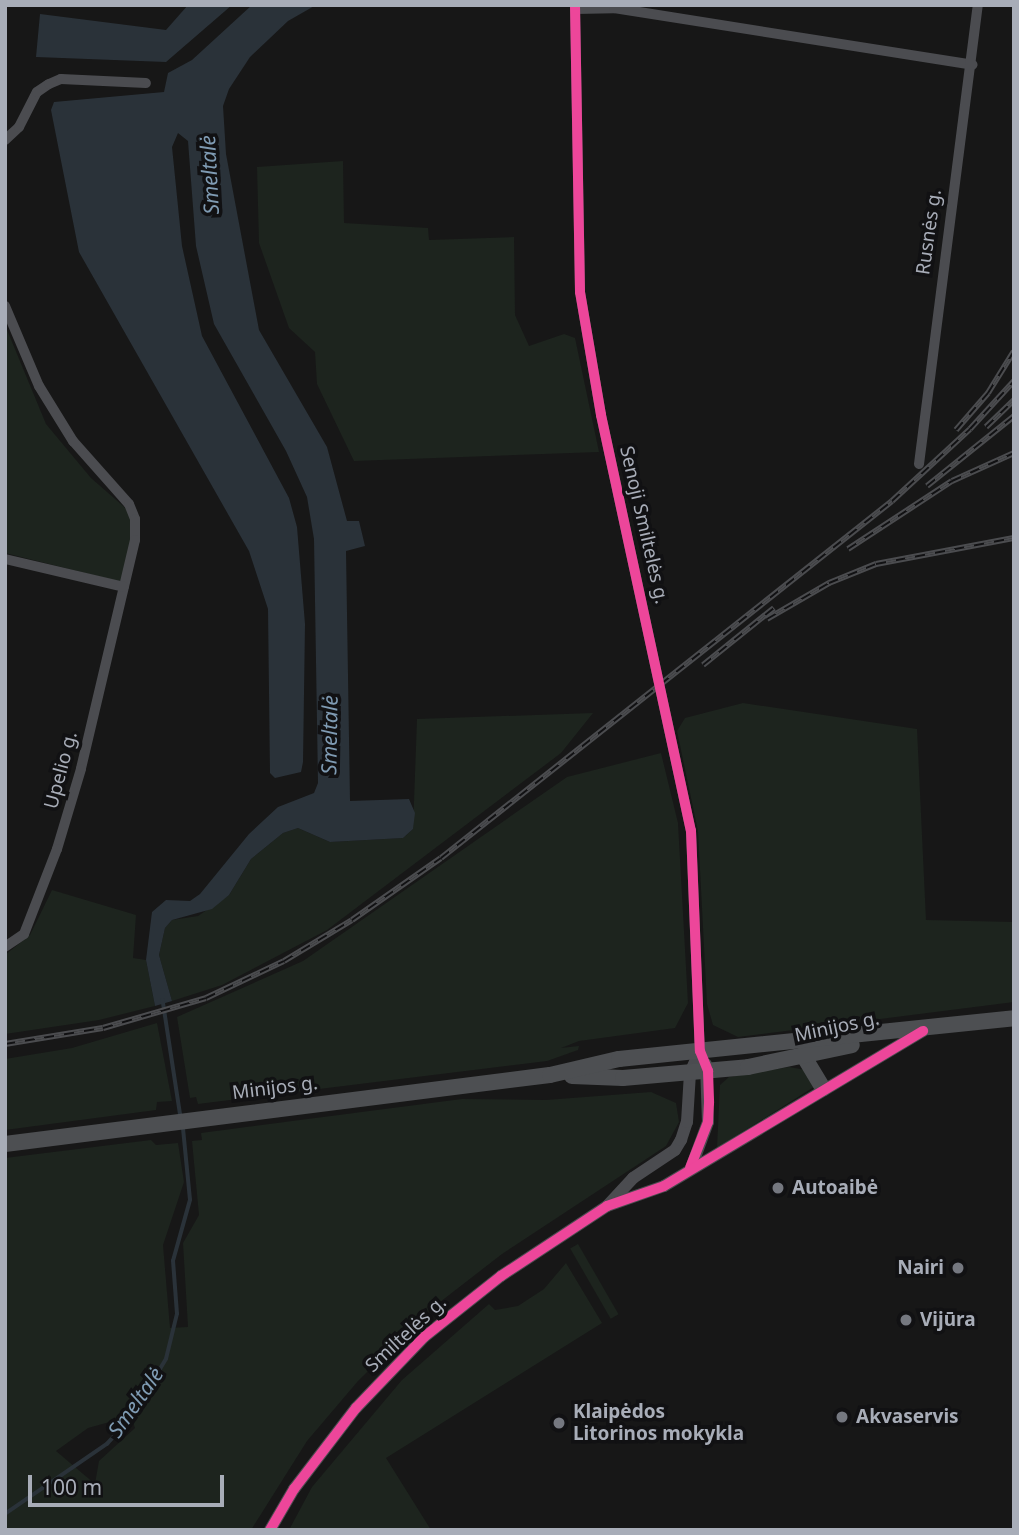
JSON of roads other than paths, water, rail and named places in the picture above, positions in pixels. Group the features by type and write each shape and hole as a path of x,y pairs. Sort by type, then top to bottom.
{"main road":[{"name":"Minijos g.","path":"5,1144 550,1075 619,1059 923,1031 1014,1018"},
{"name":"Minijos g.","path":"550,1075 624,1078 708,1071 923,1031"},
{"path":"803,1055 823,1088"}],"street":[{"name":"Rusnės g.","path":"919,464 942,263 972,65 978,5"},
{"path":"575,7 614,8 972,65"},
{"name":"Senoji Smiltelės g.","path":"575,7 578,282 601,415 691,831 700,1051"},
{"path":"5,140 19,127 37,92 61,79 146,83"},
{"name":"Upelio g.","path":"5,306 39,386 73,441 129,504 135,519 135,540 81,769 57,849 24,934 5,947"},
{"path":"5,559 124,587"},
{"path":"607,1206 664,1186 823,1088 923,1031"},
{"path":"690,1168 708,1122 708,1071 700,1051"},
{"path":"607,1206 633,1178 675,1150 681,1140 687,1122 690,1073 700,1051"},
{"name":"Smiltelės g.","path":"270,1530 324,1447 424,1337 501,1276 607,1206"}],"water":[{"path":"188,5 232,5 166,62 36,57 40,14 166,30"},
{"path":"252,5 316,5 288,21 250,57 229,89 223,106 226,154 259,330 327,447 347,521 359,521 365,546 346,551 350,801 409,799 415,813 413,829 403,838 330,842 298,828 283,833 251,859 229,895 212,909 172,920 165,928 159,955 172,1001 155,1006 146,960 152,912 166,900 190,901 200,894 249,834 278,807 314,793 318,783 314,539 307,497 286,451 214,324 196,246 188,141 178,133 172,147 182,246 202,336 289,498 297,527 305,624 303,762 301,772 275,778 270,773 268,609 249,551 79,252 51,110 54,102 164,92 168,73 192,60"}],"waterway":[{"name":"Smeltalė","path":"163,1000 181,1117"},
{"name":"Smeltalė","path":"5,1514 107,1444 132,1416 166,1359 177,1314 173,1261 190,1200 183,1128"}],"railway":[{"path":"956,430 988,393 1014,351"},
{"path":"5,1044 103,1028 206,998 284,961 352,920 441,858 892,501 970,429 1014,381"},
{"path":"986,427 1014,400"},
{"path":"927,486 1014,416"},
{"path":"848,549 952,481 1014,453"},
{"path":"767,619 829,583 876,564 1014,538"},
{"path":"703,665 774,608"}],"place":[{"name":"Autoaibė","path":"778,1188"},
{"name":"Nairi","path":"958,1268"},
{"name":"Vijūra","path":"906,1320"},
{"name":"Akvaservis","path":"842,1417"},
{"name":"Klaipėdos Litorinos mokykla","path":"559,1423"}]}
